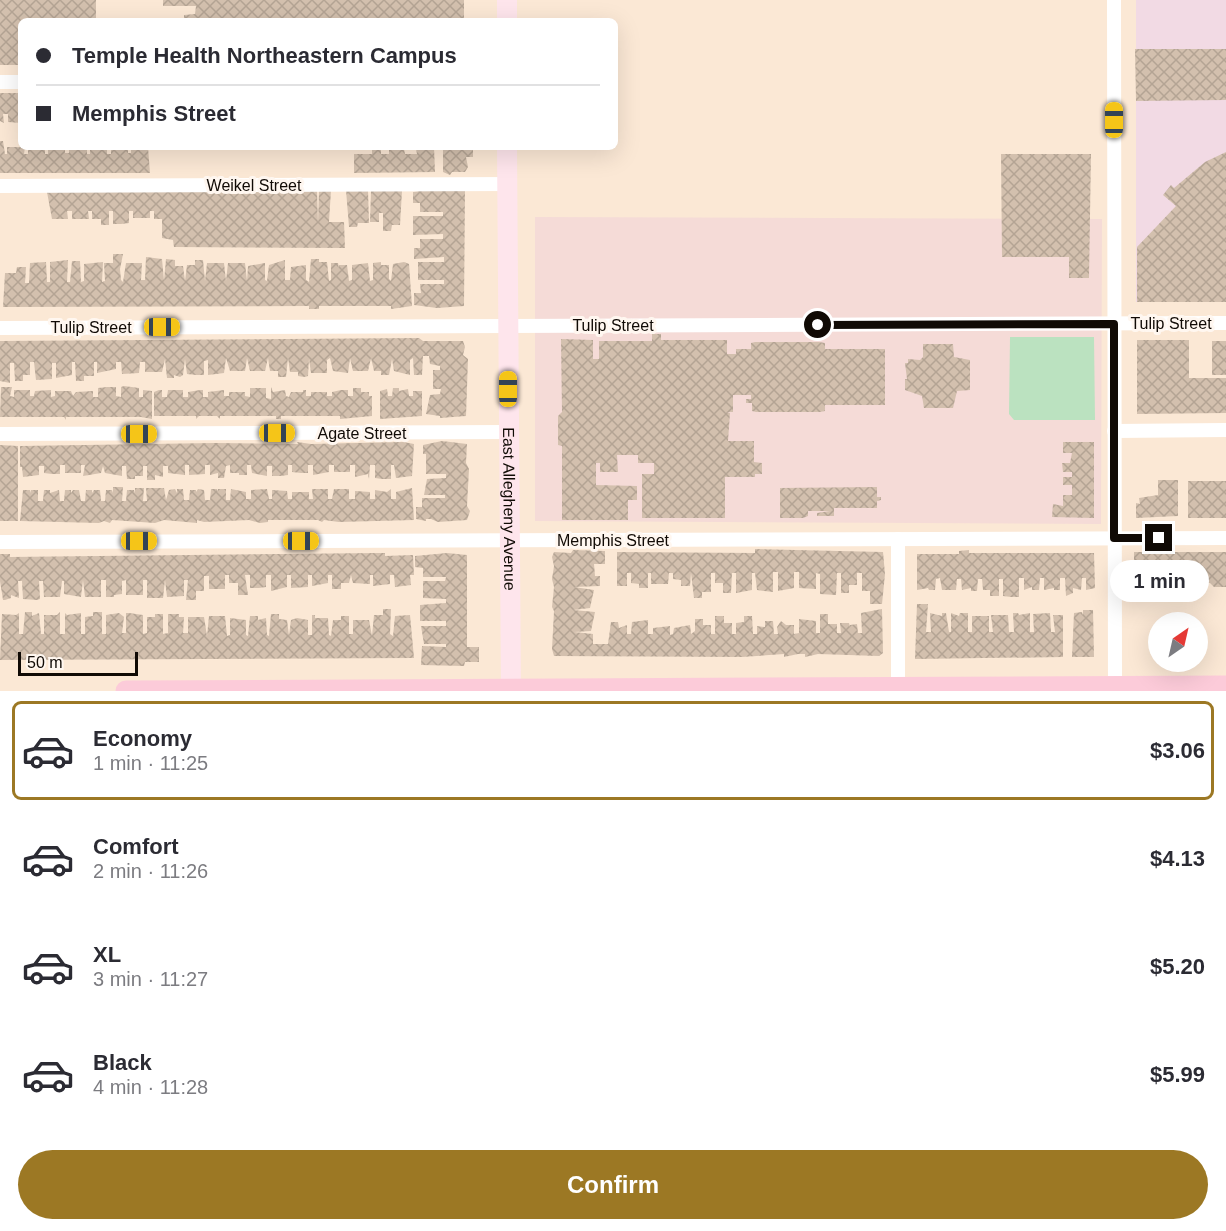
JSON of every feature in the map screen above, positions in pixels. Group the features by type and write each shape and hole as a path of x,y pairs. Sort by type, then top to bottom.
{"main road":[{"path":"507,0 507,18"},
{"name":"East Allegheny Avenue","path":"507,150 511,690"},
{"path":"126,691 823,690 1226,686"}],"street":[{"path":"1114,0 1115,688"},
{"path":"0,82 18,82"},
{"name":"Weikel Street","path":"0,186 508,184"},
{"name":"Tulip Street","path":"0,328 1226,323"},
{"path":"1114,430 1226,430"},
{"name":"Agate Street","path":"0,434 508,432"},
{"name":"Memphis Street","path":"0,542 1226,537"},
{"path":"898,539 898,689"}],"shaded area":[{"path":"1136,0 1226,0 1226,302 1136,302"},
{"path":"535,217 1102,219 1101,524 535,521"}],"green space":[{"path":"1010,337 1094,337 1095,420 1014,420 1009,414"}],"building":[{"path":"0,0 96,0 96,18 18,18 18,65 0,65"},
{"path":"163,0 464,0 464,18 184,18 184,15 195,14 196,6 163,6"},
{"path":"1135,49 1226,49 1226,100 1136,101"},
{"path":"0,93 18,93 18,123 8,122 8,114 3,114 4,123 0,121"},
{"path":"0,141 3,141 5,154 7,154 7,147 18,147 18,150 25,150 24,154 28,154 28,150 45,150 45,154 48,154 48,150 65,150 65,153 69,153 69,150 87,150 87,154 90,154 90,150 107,150 107,154 111,154 111,150 128,150 128,153 131,153 131,150 148,150 150,173 0,173"},
{"path":"372,150 381,150 381,154 389,154 389,150 404,150 405,154 417,154 416,150 434,150 435,172 354,173 354,154 372,154"},
{"path":"443,150 473,150 473,157 466,157 468,167 465,172 452,172 450,175 443,172"},
{"path":"1226,152 1226,302 1137,302 1137,247 1176,206 1163,195 1171,185 1174,188 1205,162"},
{"path":"1001,154 1091,154 1089,278 1069,278 1069,257 1002,257"},
{"path":"317,190 318,223 319,190 331,190 329,222 344,222 345,248 174,247 173,240 162,238 162,219 154,219 154,211 150,211 150,218 133,218 133,211 129,211 129,223 113,224 113,211 109,211 109,225 101,225 101,219 92,219 92,211 88,211 89,219 72,219 72,211 67,211 68,219 52,219 47,192"},
{"path":"346,190 368,190 369,223 358,223 357,227 349,227"},
{"path":"465,190 464,306 437,308 414,305 414,293 421,293 420,284 444,284 444,280 418,280 418,262 444,262 444,257 414,259 414,248 420,248 420,239 443,239 443,234 413,235 413,216 443,216 443,212 420,212 420,203 413,203 413,192"},
{"path":"371,191 402,191 400,225 392,225 391,231 383,231 383,213 379,213 379,222 370,222"},
{"path":"113,254 123,254 120,269 123,282 126,263 142,263 141,280 145,280 146,257 162,259 164,281 166,259 175,260 175,266 183,266 185,281 187,265 195,265 195,260 203,260 205,281 207,263 224,263 226,281 228,263 245,263 247,281 248,266 265,263 265,280 267,281 269,265 285,260 285,280 290,280 291,267 306,265 306,280 309,282 311,259 327,262 329,281 331,280 331,263 338,263 339,268 339,265 347,265 349,281 352,280 352,265 368,263 370,281 373,280 373,263 381,262 381,265 389,265 391,281 393,264 404,262 409,264 412,306 391,309 391,306 319,306 319,309 309,309 309,306 3,307 5,273 16,273 17,267 26,267 25,283 29,283 30,263 46,262 47,282 50,282 50,262 68,260 67,282 70,282 72,261 80,261 81,282 84,281 84,264 103,262 102,282 105,281 104,263 113,263"},
{"path":"652,334 661,334 661,340 727,340 727,354 736,354 736,349 751,349 751,343 755,342 819,342 825,343 825,349 885,349 885,405 825,405 825,411 820,412 756,412 752,411 752,403 746,403 746,399 751,399 751,395 733,395 733,412 727,412 730,413 728,441 754,441 754,462 762,463 762,474 755,474 755,477 725,477 725,518 642,518 642,474 654,474 654,463 638,463 638,455 617,455 618,472 600,472 600,463 596,463 596,485 637,486 637,500 628,500 628,520 562,520 562,446 558,445 558,416 562,412 561,339 593,340 593,359 599,359 599,341 652,341"},
{"path":"419,338 423,341 463,341 465,347 463,355 468,359 466,416 440,418 440,416 426,414 430,395 440,394 441,389 433,389 433,370 440,370 440,366 430,364 429,356 423,356 422,375 414,375 413,358 410,360 410,375 394,371 392,359 389,375 381,375 381,371 374,371 371,358 368,371 353,371 350,358 348,373 333,371 330,358 327,360 327,373 311,373 309,359 308,376 304,377 298,376 298,372 290,372 288,358 286,377 278,377 278,371 270,371 268,358 265,371 250,371 247,358 245,371 230,371 226,358 224,373 208,375 208,360 204,361 204,375 196,375 187,374 185,359 183,375 180,377 174,375 174,378 167,378 165,359 162,372 145,372 145,362 140,362 139,373 122,374 121,362 116,362 116,369 97,373 97,362 94,362 94,376 84,376 84,381 76,381 75,362 72,362 72,375 56,378 56,363 52,363 52,379 36,380 34,362 30,362 30,375 23,375 23,381 15,381 14,363 10,363 10,383 0,381 0,341"},
{"path":"1137,340 1189,340 1189,378 1226,378 1226,413 1137,414"},
{"path":"1212,341 1226,341 1226,375 1212,375"},
{"path":"923,344 953,344 954,357 970,360 970,390 957,391 953,408 924,408 922,396 905,390 905,379 907,379 905,363 908,363 908,359 920,360 923,357"},
{"path":"1,387 12,387 10,396 14,397 14,390 30,390 30,396 34,396 35,391 51,390 51,397 55,396 55,391 71,391 73,396 76,392 93,391 93,397 98,397 98,388 116,387 116,396 121,397 121,387 139,388 139,397 143,397 143,390 152,391 152,419 66,417 66,420 64,417 0,417"},
{"path":"271,387 273,392 285,390 286,396 289,397 291,392 303,392 303,390 306,390 306,396 311,396 311,392 327,392 327,396 332,396 332,392 348,390 348,396 353,396 353,388 361,388 361,392 369,392 369,396 372,396 372,416 340,419 340,416 281,416 281,419 276,419 276,416 220,416 220,419 217,416 199,416 196,419 196,416 154,416 154,392 159,390 162,390 162,397 167,397 168,390 183,390 183,397 188,397 188,392 203,390 203,397 208,397 208,392 224,390 224,396 229,396 229,392 245,392 245,396 250,397 250,388 266,388 266,398 271,399"},
{"path":"393,388 399,388 399,391 408,389 409,396 413,396 413,391 422,391 422,416 380,419 380,391 387,389 388,396 392,396"},
{"path":"442,441 467,444 466,463 469,469 467,506 470,511 467,520 438,522 431,519 426,519 426,521 416,519 416,507 422,507 422,498 445,498 445,495 424,495 427,479 446,478 446,474 426,474 426,454 423,454 423,445"},
{"path":"297,442 311,444 403,442 414,444 412,476 396,478 394,465 391,465 391,479 375,478 375,465 370,465 369,479 368,474 355,477 355,465 350,465 350,472 334,472 334,465 329,465 329,472 313,475 313,465 308,465 308,473 301,473 292,472 292,465 288,465 288,475 280,476 272,476 272,466 267,466 267,476 252,473 251,465 247,465 247,475 230,473 230,465 226,466 224,478 218,478 218,473 210,475 210,465 205,465 205,474 189,475 189,465 185,465 185,475 168,473 168,466 163,466 163,477 155,475 155,480 147,480 147,466 143,466 143,476 135,476 135,479 127,479 126,466 122,466 122,476 105,473 103,466 101,473 83,476 85,465 81,465 81,473 65,473 65,465 60,465 60,474 44,473 44,466 39,466 39,475 23,477 22,467 20,467 20,446 298,444"},
{"path":"1063,442 1094,442 1094,518 1052,517 1053,504 1063,506 1063,495 1072,495 1072,485 1063,485 1063,477 1072,477 1072,472 1063,472 1062,463 1070,463 1072,453 1063,453"},
{"path":"0,445 18,446 18,521 0,521"},
{"path":"1158,480 1178,480 1178,516 1136,518 1136,503 1140,504 1139,498 1158,495"},
{"path":"1188,481 1226,481 1226,518 1188,518"},
{"path":"113,487 123,487 122,501 126,501 127,490 134,490 135,493 135,488 144,488 143,501 147,501 146,488 164,488 166,500 169,490 175,489 177,493 177,489 183,489 184,500 189,500 190,490 196,490 196,492 198,489 204,490 205,500 210,500 211,489 217,489 217,492 218,489 226,489 226,500 230,500 231,489 246,492 246,499 251,499 251,490 267,489 269,499 272,499 272,490 287,491 288,499 292,499 292,492 309,492 309,499 313,499 312,489 328,489 328,499 332,499 334,489 349,489 349,499 355,499 355,491 370,492 370,499 375,499 375,490 387,492 391,489 391,499 396,499 396,492 412,488 414,520 339,522 324,520 322,522 318,520 268,520 268,522 260,523 249,520 204,522 197,520 197,523 164,520 155,523 112,520 110,523 104,521 99,523 20,521 23,490 30,490 31,493 31,490 38,490 38,501 43,501 44,490 50,490 50,493 59,490 60,501 64,501 65,490 71,490 71,493 73,490 79,490 81,501 85,501 86,490 92,490 92,493 94,490 100,490 101,501 105,501 106,490 112,490 113,493"},
{"path":"877,487 877,497 881,497 881,500 877,501 877,508 834,508 834,516 817,516 817,513 830,511 808,511 808,516 803,518 780,518 780,488"},
{"path":"755,549 883,552 885,574 882,604 870,604 870,591 862,591 862,573 857,573 857,585 849,585 849,593 841,593 841,573 837,573 836,595 820,594 820,574 816,573 816,589 799,588 799,572 794,572 794,588 778,591 778,572 773,572 773,592 757,590 755,573 752,573 752,590 736,593 736,573 732,573 731,593 723,593 723,583 715,583 715,573 711,573 711,592 702,592 702,598 694,598 691,573 690,586 681,586 681,580 673,579 673,573 669,573 668,584 651,584 651,573 648,573 648,588 639,588 639,584 631,583 631,573 627,573 627,586 617,586 617,552 755,553"},
{"path":"573,550 605,551 605,564 594,564 595,576 600,576 600,586 574,587 594,590 590,608 573,610 595,612 591,631 574,632 593,634 593,644 608,644 611,622 618,622 619,628 627,625 627,634 631,634 632,622 648,620 648,634 653,634 653,628 670,626 670,635 673,634 674,628 690,625 691,634 695,631 695,619 703,619 703,625 711,625 711,634 715,634 715,616 724,616 724,623 732,623 732,634 736,634 736,623 744,622 744,616 752,616 753,634 757,634 757,626 765,627 765,621 773,621 774,634 778,634 777,627 781,621 786,625 794,625 794,634 799,633 799,619 816,621 816,633 820,633 820,614 828,614 828,624 837,624 837,633 841,633 840,623 849,623 850,627 850,625 857,624 858,633 862,633 861,613 882,609 883,653 879,656 818,654 805,657 805,654 784,657 784,654 742,657 554,656 552,649 554,566 552,557 554,552 571,553"},
{"path":"969,550 969,553 1094,553 1095,588 1086,590 1086,578 1082,578 1081,590 1073,588 1073,593 1066,596 1065,578 1060,578 1060,590 1054,590 1054,588 1044,590 1044,578 1040,578 1039,590 1032,590 1032,587 1024,590 1024,578 1019,578 1019,597 1011,597 1003,596 1003,579 999,579 999,596 990,596 990,590 983,590 982,579 978,579 977,591 971,591 971,588 962,590 961,579 957,579 956,590 942,590 940,578 936,579 935,590 928,588 917,590 917,554 959,554 959,551"},
{"path":"1134,552 1226,552 1226,587 1214,587 1210,583 1134,583"},
{"path":"385,553 385,556 413,555 414,575 410,575 411,585 395,587 394,575 390,575 390,584 373,586 373,575 370,575 370,584 353,583 351,575 349,583 341,583 341,589 332,589 332,575 328,575 328,583 312,586 312,575 308,575 308,587 291,588 291,575 287,575 287,587 271,591 271,575 266,575 266,587 250,588 250,575 245,575 248,595 238,595 238,583 229,583 229,575 225,575 225,589 209,589 209,576 204,576 204,591 196,591 196,600 186,600 188,580 184,580 184,596 167,597 165,580 163,598 147,598 147,580 143,580 143,595 126,595 126,580 122,581 122,594 114,595 114,597 106,597 106,580 101,580 101,597 85,597 83,580 81,597 64,594 64,581 62,581 60,597 44,597 43,581 39,581 40,599 37,600 23,599 22,581 18,581 19,598 11,595 11,598 3,600 0,581 0,554 10,554 10,557"},
{"path":"447,553 467,555 467,647 479,647 479,662 465,662 464,666 421,665 422,646 446,647 446,644 424,644 421,626 446,626 446,621 420,621 420,605 446,603 446,599 423,598 423,581 445,581 446,577 423,577 423,568 415,567 415,556"},
{"path":"917,604 928,604 926,632 931,632 930,613 942,616 942,613 946,613 949,632 951,632 951,613 959,616 960,613 968,613 968,632 972,632 972,616 989,616 989,632 993,632 991,615 1008,615 1009,632 1014,632 1013,613 1019,615 1030,613 1030,632 1034,632 1033,614 1050,613 1051,632 1055,632 1053,615 1063,615 1063,657 915,659"},
{"path":"383,609 391,609 390,634 393,636 395,616 410,615 414,658 0,660 2,614 16,615 19,613 19,634 23,634 25,612 32,612 32,616 39,613 41,634 44,634 44,615 57,615 60,612 60,634 65,634 65,613 67,615 81,613 81,634 85,634 85,617 93,616 93,612 102,612 102,634 106,634 106,615 119,613 124,617 122,633 126,633 126,613 129,613 143,615 143,634 147,633 147,617 163,614 163,634 168,633 168,614 179,614 179,617 184,617 183,633 188,633 188,617 204,617 207,636 209,616 225,616 227,636 230,635 230,618 246,620 246,635 248,636 250,616 258,616 258,620 266,618 267,635 269,636 271,614 279,614 279,619 287,620 289,636 291,620 297,618 308,620 308,635 312,635 312,615 315,615 315,618 328,618 329,635 331,636 333,620 341,620 341,616 349,616 349,634 353,634 353,620 369,620 372,636 374,615 383,615"},
{"path":"1083,610 1093,610 1094,657 1072,657 1074,613 1082,612 1083,615"}],"route":[{"path":"818,325 1114,324 1114,538 1159,538"}]}
